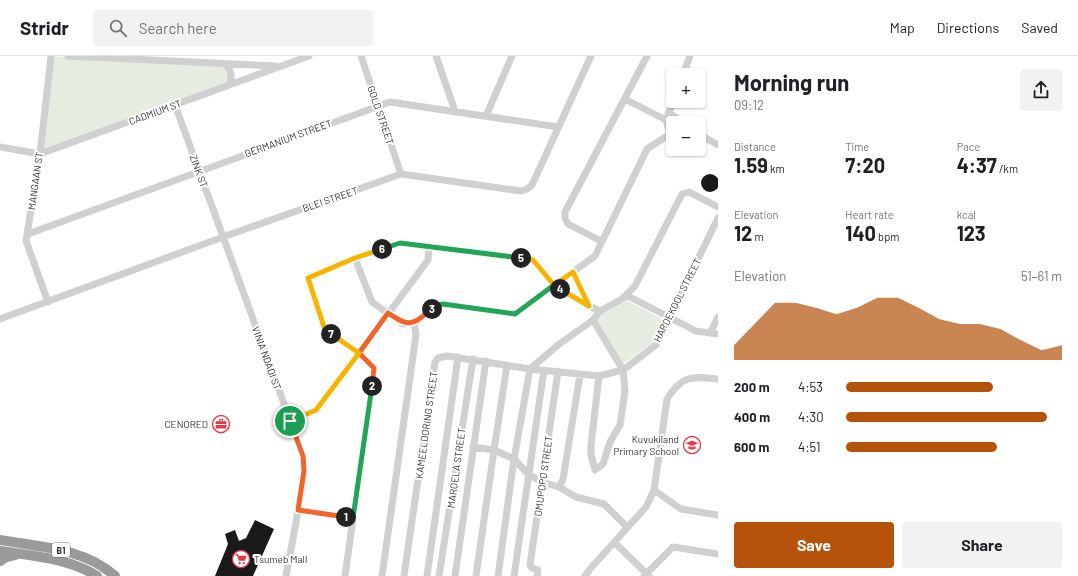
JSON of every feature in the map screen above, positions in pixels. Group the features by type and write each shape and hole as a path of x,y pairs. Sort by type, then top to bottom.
{"highway":[{"name":"B1","path":"0,540 77,554 92,560 115,576"},
{"name":"B1","path":"0,551 60,561 77,566 97,576"},
{"path":"0,561 6,557 19,554"}],"street":[{"name":"MANGAAN ST","path":"48,302 26,242 40,154 50,56"},
{"path":"68,56 195,59 225,64 279,66"},
{"name":"CADMIUM ST","path":"40,154 309,56"},
{"name":"GOLD STREET","path":"361,56 401,174"},
{"path":"436,56 455,111"},
{"path":"486,116 512,56"},
{"name":"BLEI STREET","path":"0,319 223,236 401,174 521,191 527,189 532,185 591,56"},
{"path":"601,241 568,224 565,218 565,212 647,56"},
{"path":"686,68 690,56"},
{"path":"225,64 230,70 231,75 229,85"},
{"path":"625,99 666,117"},
{"name":"GERMANIUM STREET","path":"28,234 378,106 393,102 558,127"},
{"name":"ZINK ST","path":"174,105 223,236"},
{"path":"355,258 372,302 403,324 414,322 438,305 443,304 515,314 594,256 648,149 666,138"},
{"path":"706,138 718,145"},
{"path":"0,147 40,154"},
{"path":"498,576 514,459 530,369 558,345 593,320 600,311 626,295 635,286 682,194 689,192 718,207"},
{"name":"HARDEKOOL STREET","path":"623,370 656,345 718,218"},
{"name":"VINIA NDADI ST","path":"223,236 303,456 304,471 286,576"},
{"path":"345,576 374,368 359,353 325,330 308,279 355,258 400,243 429,246 533,260 554,285 600,311"},
{"path":"290,421 316,410 428,260 429,246"},
{"path":"573,272 589,306"},
{"path":"626,295 696,331 714,333 718,317"},
{"path":"593,320 623,370 625,391 620,425 610,442 603,464 595,470 590,445 600,376"},
{"path":"382,576 416,335 414,322"},
{"name":"KAMEELDORING STREET","path":"404,576 436,362 440,356 473,359 530,369 580,375 600,376 623,370"},
{"path":"427,576 458,357"},
{"name":"MAROELA STREET","path":"439,576 473,359"},
{"path":"455,576 486,361"},
{"path":"476,576 507,365"},
{"path":"514,576 544,370"},
{"name":"OMUPOPO STREET","path":"537,576 538,570 532,568 530,565 558,372"},
{"path":"559,488 563,479 580,375"},
{"path":"585,576 646,507 654,490 667,399 674,387 685,379 696,376 718,379"},
{"path":"473,446 494,450 514,459 528,474 542,482 559,488 576,497 604,504 627,528"},
{"path":"654,490 681,509 718,515"},
{"path":"298,510 353,518"},
{"path":"614,542 646,575 673,547 718,554"}],"shaded area":[{"path":"51,56 228,66 229,85 40,154"},
{"path":"626,300 664,320 653,343 620,366 594,323 601,313"}],"building":[{"path":"710,174 718,180 718,186 716,189 710,192 704,189 701,183 704,177"},
{"name":"Tsumeb Mall","path":"255,520 274,529 253,576 215,576 228,544 225,534 235,530 239,541 246,538"}],"place":[{"name":"CENORED","path":"221,424"},
{"name":"Kuvukiland Primary School","path":"692,445"},
{"name":"Tsumeb Mall","path":"241,559"}],"route":[{"path":"290,421 303,456 303,485 298,510 353,518 374,368 359,353 388,313 403,324 416,322 438,305 443,304 515,314 554,285 589,306 573,272 554,285 533,260 400,243 355,258 308,279 325,330 359,353 316,410 290,421"}]}
